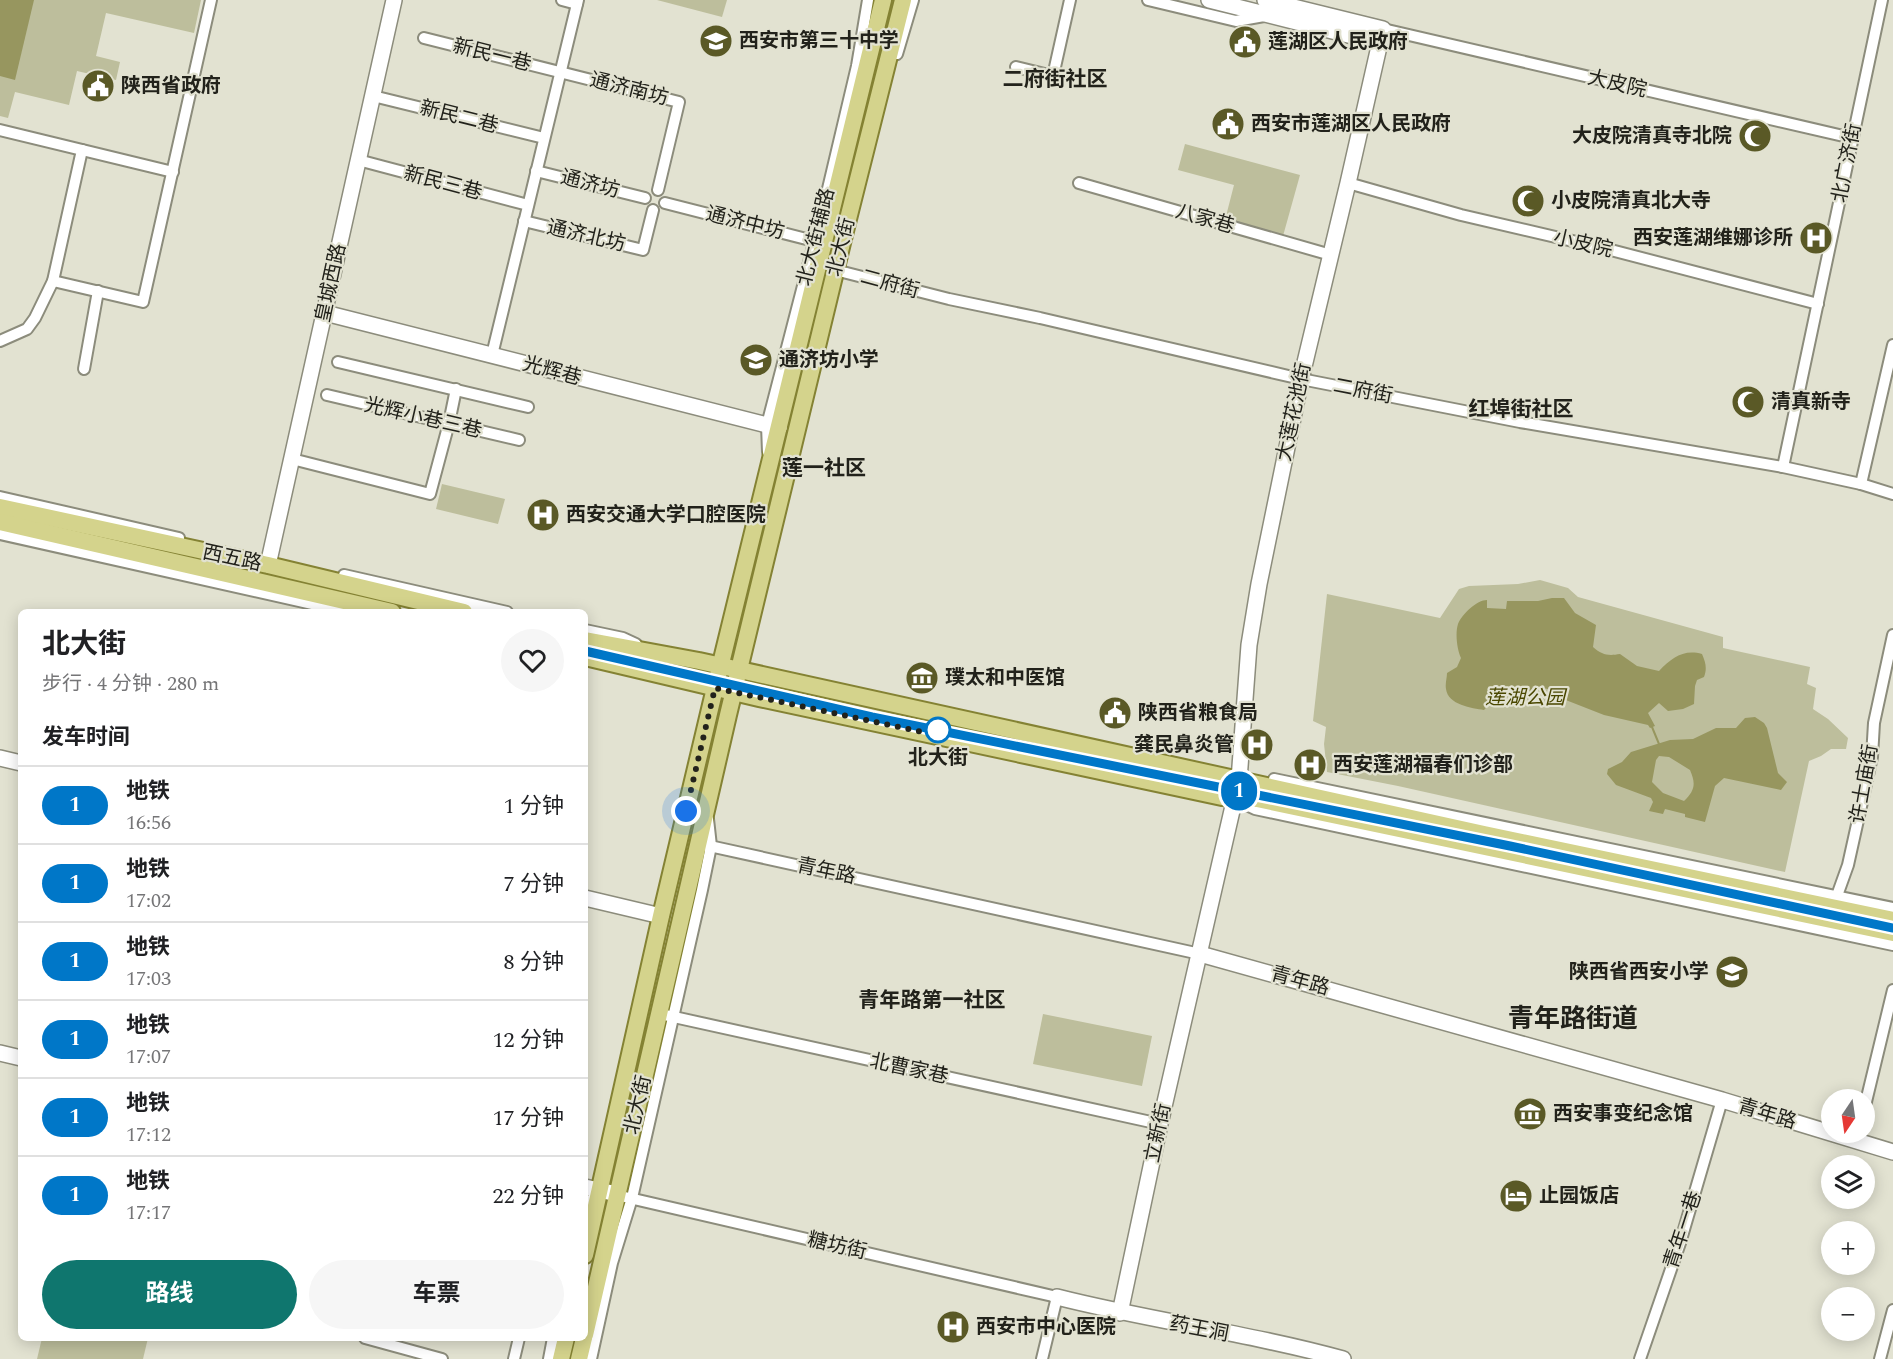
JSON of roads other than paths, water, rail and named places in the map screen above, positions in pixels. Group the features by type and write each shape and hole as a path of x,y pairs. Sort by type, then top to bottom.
{"main road":[{"name":"北大街","path":"588,1231 593,1189 769,474 773,426 883,0"},
{"name":"北大街","path":"588,1325 624,1196 704,845 707,804 903,0"},
{"name":"西五路","path":"0,507 268,562 452,609"},
{"name":"西五路","path":"0,522 379,609"},
{"path":"588,641 721,666 1239,780 1832,913 1893,933"},
{"path":"588,658 715,688 1234,799 1257,799 1832,913 1893,920"},
{"path":"561,1359 565,1341"},
{"name":"北大街","path":"579,1359 584,1341"}],"street":[{"path":"53,281 143,302 211,0"},
{"name":"皇城西路","path":"268,562 394,0"},
{"path":"492,355 577,2 562,0"},
{"name":"北大街辅路","path":"820,242 857,66 868,0"},
{"name":"北大街辅路","path":"838,271 888,81 913,0"},
{"path":"1016,67 1053,76 1070,0"},
{"path":"1148,0 1236,21 1269,4"},
{"path":"1209,0 1269,4 1382,36"},
{"name":"北广济街","path":"1783,467 1882,0"},
{"name":"大皮院","path":"1382,36 1852,138"},
{"name":"大莲花池街","path":"1234,799 1239,780 1249,645 1257,594 1300,379 1382,36"},
{"name":"新民一巷","path":"424,38 560,72"},
{"name":"通济南坊","path":"560,72 679,102 658,190"},
{"name":"新民二巷","path":"373,96 544,138"},
{"path":"0,130 173,172"},
{"path":"0,341 27,329 53,281 82,150"},
{"name":"新民三巷","path":"358,160 528,205"},
{"name":"通济坊","path":"536,171 645,198"},
{"name":"八家巷","path":"1079,183 1331,255"},
{"name":"小皮院","path":"1348,183 1461,215 1607,249 1818,304"},
{"path":"658,190 664,195 665,203 661,210 653,210 646,206 645,198 650,191 658,190"},
{"name":"通济中坊","path":"665,203 820,242"},
{"name":"通济北坊","path":"524,221 643,250 653,210"},
{"name":"二府街","path":"838,271 949,299 1300,379 1520,422 1783,467 1861,484 1893,494"},
{"path":"84,369 98,291"},
{"name":"光辉巷","path":"325,314 773,426"},
{"path":"1861,484 1893,345"},
{"path":"338,362 456,388 528,407"},
{"path":"291,459 430,494 456,388"},
{"name":"光辉小巷三巷","path":"327,395 519,440"},
{"path":"0,497 268,562 493,609"},
{"path":"0,534 335,609"},
{"path":"588,631 623,638 655,653"},
{"name":"许士庙街","path":"1832,913 1848,865 1872,757 1874,723 1893,635"},
{"path":"0,758 18,762"},
{"name":"立新街","path":"1120,1313 1160,1124 1234,799"},
{"name":"青年路","path":"704,845 1200,954 1821,1127"},
{"path":"588,899 661,916"},
{"path":"1832,913 1893,908"},
{"path":"1832,913 1893,945"},
{"path":"1869,1089 1893,990"},
{"name":"北曹家巷","path":"665,1015 1160,1124"},
{"path":"0,1053 18,1057"},
{"name":"青年一巷","path":"1640,1359 1680,1243 1722,1100"},
{"name":"青年路","path":"1872,1143 1893,1152"},
{"path":"591,1359 624,1196 593,1189"},
{"name":"糖坊街","path":"624,1196 1057,1297"},
{"path":"1042,1359 1057,1297"},
{"name":"药王洞","path":"1057,1297 1120,1313 1311,1350 1342,1359"},
{"path":"1880,1359 1893,1310"},
{"path":"376,1341 442,1359"},
{"path":"514,1359 518,1341"},
{"path":"549,1359 552,1341"}],"waterway":[{"path":"1652,727 1659,744"}],"metro line":[{"name":"1","path":"588,652 872,717 1510,846 1893,928"}],"place":[{"name":"西安市第三十中学","path":"716,41"},
{"name":"莲湖区人民政府","path":"1245,42"},
{"name":"陕西省政府","path":"98,86"},
{"name":"西安市莲湖区人民政府","path":"1228,124"},
{"name":"大皮院清真寺北院","path":"1755,136"},
{"name":"小皮院清真北大寺","path":"1528,201"},
{"name":"西安莲湖维娜诊所","path":"1816,238"},
{"name":"通济坊小学","path":"756,360"},
{"name":"清真新寺","path":"1748,402"},
{"name":"西安交通大学口腔医院","path":"543,515"},
{"name":"璞太和中医馆","path":"922,678"},
{"name":"陕西省粮食局","path":"1115,713"},
{"name":"北大街","path":"938,730"},
{"name":"龚民鼻炎管","path":"1257,745"},
{"name":"西安莲湖福春们诊部","path":"1310,765"},
{"name":"陕西省西安小学","path":"1732,972"},
{"name":"西安事变纪念馆","path":"1530,1114"},
{"name":"止园饭店","path":"1516,1196"},
{"name":"西安市中心医院","path":"953,1327"}],"district":[{"name":"二府街社区","path":"1055,80"},
{"name":"红埠街社区","path":"1521,410"},
{"name":"莲一社区","path":"824,469"},
{"name":"青年路第一社区","path":"932,1001"},
{"name":"青年路街道","path":"1573,1019"}],"park label":[{"name":"莲湖公园","path":"1525,698"}]}
